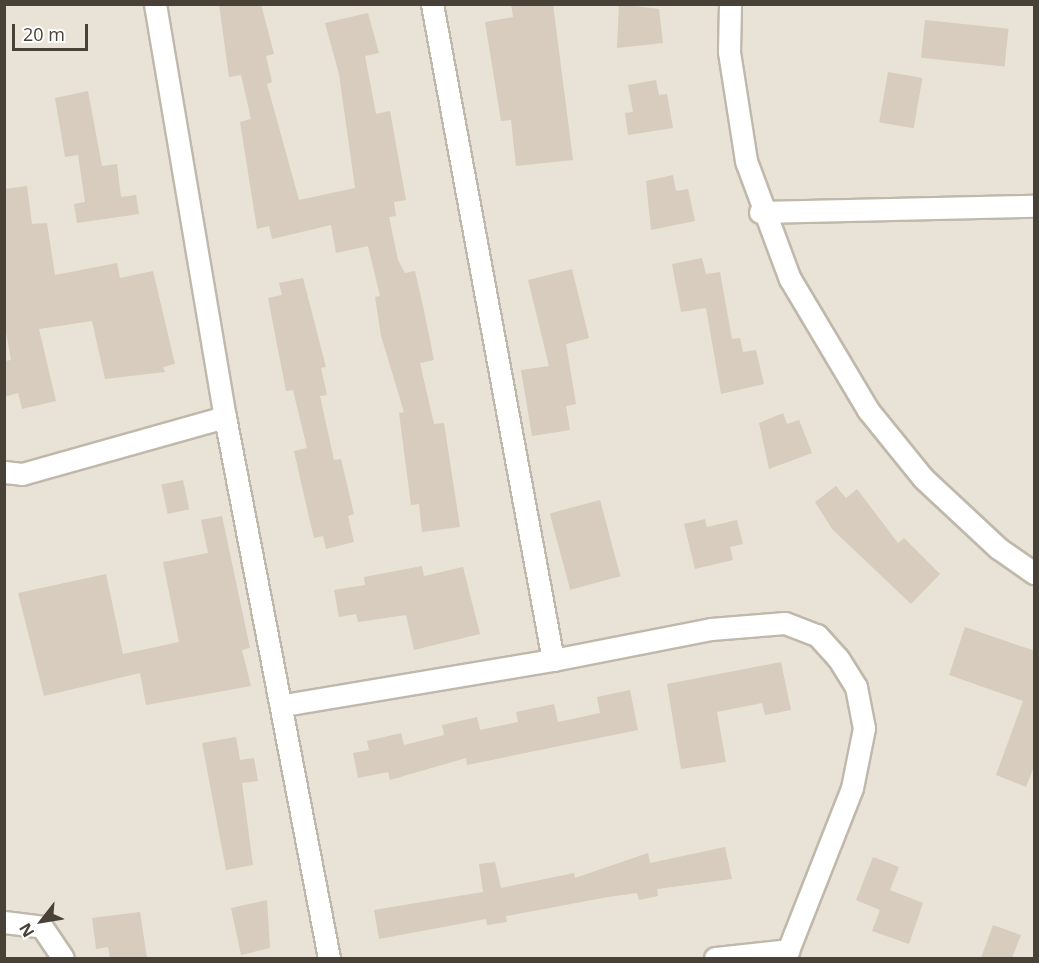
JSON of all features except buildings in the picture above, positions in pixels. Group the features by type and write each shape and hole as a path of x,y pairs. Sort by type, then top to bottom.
{"street":[{"path":"155,4 225,417 284,705 329,958"},
{"path":"432,4 553,660"},
{"path":"730,4 734,103 760,212 822,340 868,410 961,516 1035,573"},
{"path":"760,212 1035,206"},
{"path":"4,472 22,474 225,417"},
{"path":"284,705 553,660 711,629 785,623 817,635 838,658 856,687 864,728 852,788 787,954 715,958"},
{"path":"4,922 42,927 63,958"}],"shaded area":[{"path":"5,5 1034,5 1034,958 5,958"}]}
